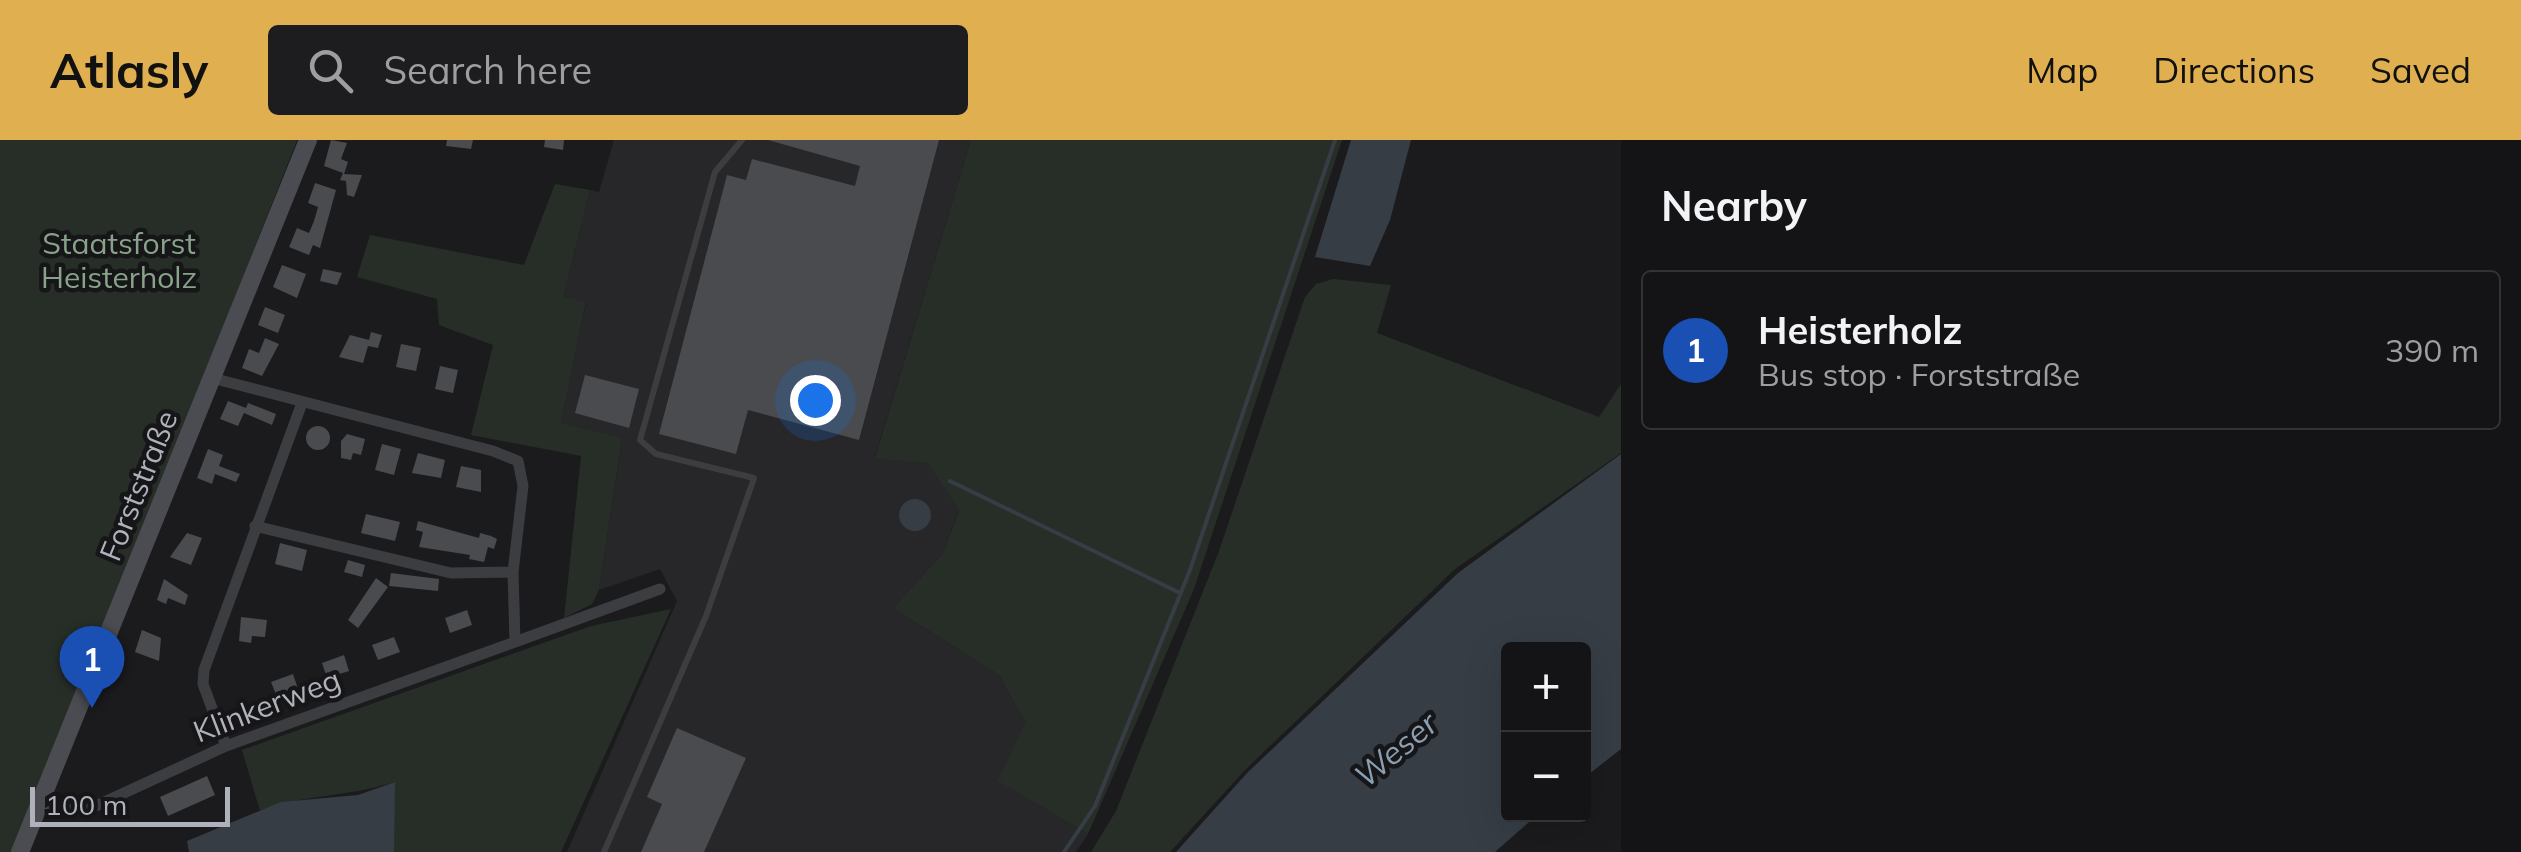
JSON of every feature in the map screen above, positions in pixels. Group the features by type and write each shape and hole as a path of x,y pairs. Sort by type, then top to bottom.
{"street":[{"name":"Forststraße","path":"20,852 308,140"},
{"path":"212,378 493,451 518,462 523,486 513,572 516,642"},
{"path":"226,746 202,677 302,403"},
{"path":"256,526 451,573 513,572"},
{"name":"Klinkerweg","path":"38,809 87,810 226,746 660,589"}],"lane":[{"path":"604,852 706,616 754,478 656,454 640,440 715,172 742,140"}],"shaded area":[{"path":"614,140 971,140 875,457 927,463 959,509 943,553 893,608 999,675 1025,722 999,781 1088,834 1076,852 567,852 677,601 660,569 599,590 622,439 561,423 586,303 563,297 590,190 599,192"}],"green space":[{"name":"Staatsforst Heisterholz","path":"0,140 297,140 17,852 0,852"},
{"path":"971,140 1342,140 1194,589 1088,834 998,781 1025,722 999,675 893,608 943,553 959,510 927,463 875,458"},
{"path":"555,184 590,190 563,297 586,302 561,423 622,438 599,590 592,604 564,618 581,456 471,435 493,345 439,325 437,299 357,277 370,235 524,265"},
{"path":"1333,279 1391,285 1377,333 1599,417 1621,384 1621,453 1455,569 1246,769 1170,852 1091,852 1116,811 1219,551 1305,297 1316,284"},
{"path":"671,609 561,852 394,852 394,782 260,811 242,750 591,626"}],"water":[{"path":"1351,140 1411,140 1390,220 1370,266 1315,257"},
{"name":"Weser","path":"1621,454 1621,749 1591,773 1591,642 1501,642 1501,822 1529,822 1495,852 1176,852 1247,773 1458,573"},
{"path":"915,499 926,504 931,515 926,526 915,531 904,526 899,515 904,504"},
{"path":"395,782 394,852 189,852 187,841 281,802 358,795"}],"building":[{"path":"331,140 347,143 341,159 348,162 344,174 362,175 354,197 347,195 346,181 340,180 343,173 324,166"},
{"path":"447,140 473,140 471,149 446,146"},
{"path":"545,140 564,140 563,150 544,147"},
{"path":"768,140 939,140 859,440 748,410 736,454 659,434 727,175 746,180 752,159 855,186 860,166"},
{"path":"315,183 336,190 320,248 313,245 309,255 289,247 297,228 309,233 314,221 318,207 308,203"},
{"path":"282,265 306,274 297,298 273,287"},
{"path":"323,269 342,273 337,285 320,281"},
{"path":"265,307 285,315 278,333 258,325"},
{"path":"371,332 382,335 378,348 368,346 363,363 339,357 350,335 369,340"},
{"path":"265,338 279,344 262,376 242,368 249,349 259,353"},
{"path":"401,344 421,348 416,371 396,367"},
{"path":"440,366 458,370 453,393 435,389"},
{"path":"585,375 639,389 629,428 575,413"},
{"path":"228,401 246,408 248,403 276,414 272,425 244,413 238,426 220,419"},
{"path":"318,426 327,429 327,447 318,450 309,447 306,438 309,429"},
{"path":"347,434 365,439 361,455 353,453 351,460 341,458 341,441"},
{"path":"382,444 401,449 394,475 375,470"},
{"path":"208,449 223,455 219,466 240,474 236,482 215,474 212,484 197,478"},
{"path":"418,453 445,460 441,478 412,473"},
{"path":"461,466 481,470 481,492 456,487"},
{"path":"366,514 400,522 395,541 361,533"},
{"path":"418,521 479,538 480,533 497,539 494,549 488,547 484,562 469,559 470,555 419,547 423,532 416,530"},
{"path":"187,533 202,538 191,565 170,557"},
{"path":"280,543 307,550 302,571 275,564"},
{"path":"348,560 365,565 362,577 344,572"},
{"path":"391,573 439,579 438,591 389,586"},
{"path":"376,578 388,587 358,628 348,620"},
{"path":"164,579 188,595 185,605 168,598 166,604 157,600"},
{"path":"467,610 472,625 450,633 445,618"},
{"path":"241,617 267,620 265,637 252,636 251,643 239,641"},
{"path":"142,630 161,638 159,661 135,652"},
{"path":"394,637 400,652 378,660 372,645"},
{"path":"344,655 349,671 327,678 322,663"},
{"path":"293,674 298,689 277,697 271,682"},
{"path":"677,728 746,758 704,852 641,852 662,804 647,797"},
{"path":"207,776 215,795 168,816 160,797"}],"waterway":[{"path":"1064,852 1095,806 1190,570 1335,140"},
{"path":"950,481 1180,593"}],"place":[{"name":"Heisterholz","path":"92,708"}]}
